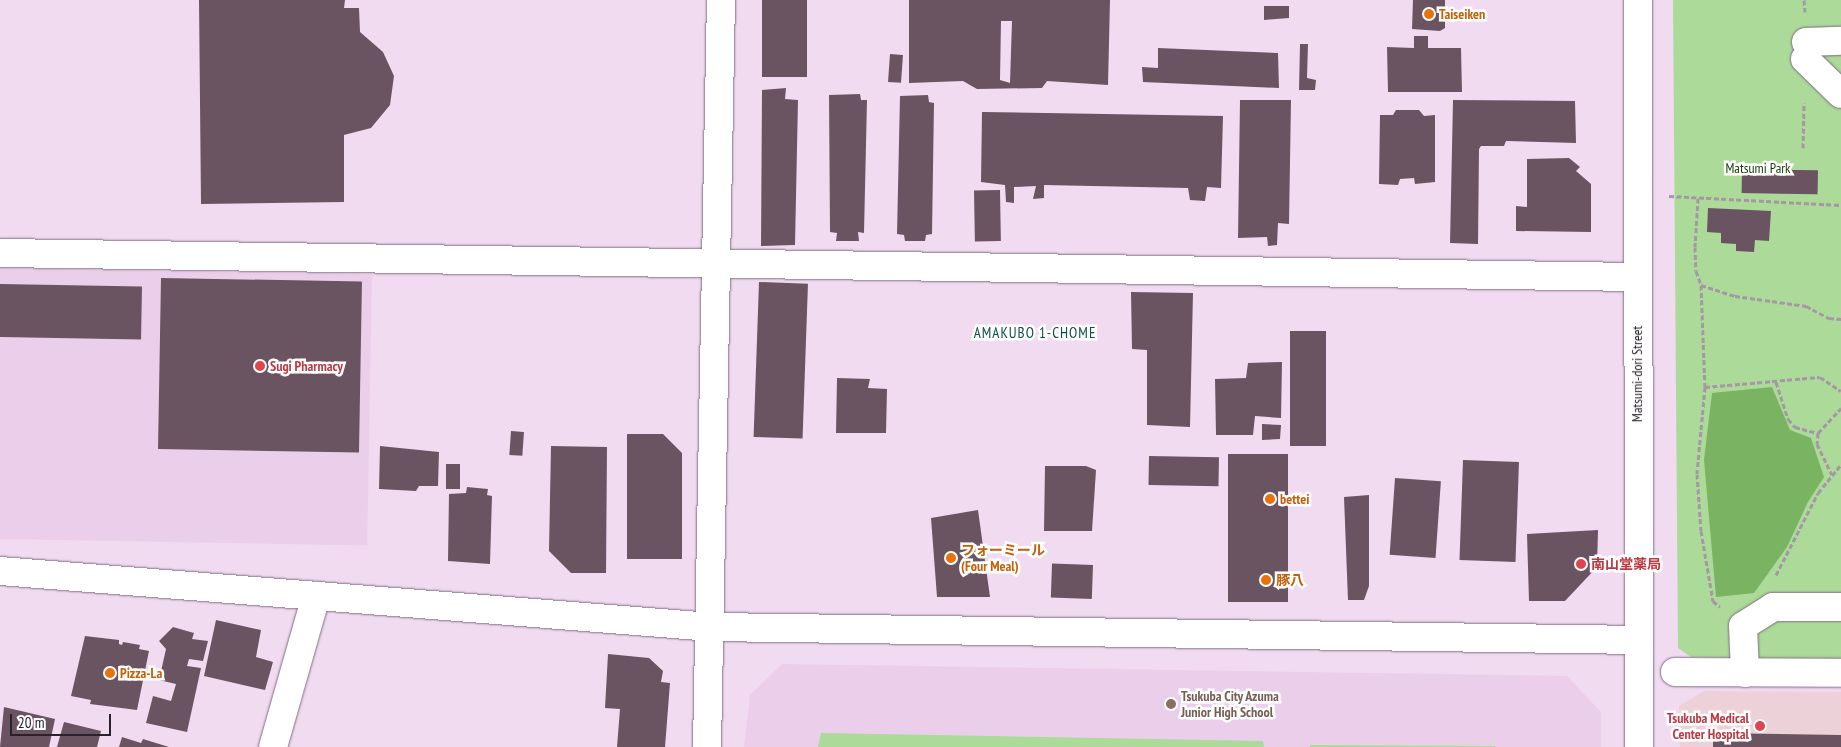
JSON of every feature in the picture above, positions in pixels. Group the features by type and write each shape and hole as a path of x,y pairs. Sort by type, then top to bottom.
{"street":[{"path":"707,747 711,627 720,0"},
{"name":"Matsumi-dori Street","path":"1638,0 1636,277 1639,747"},
{"path":"1841,41 1805,50 1841,94"},
{"path":"0,253 1636,277"},
{"path":"0,571 711,627 1638,640"},
{"path":"273,747 316,596"},
{"path":"1744,673 1742,626 1773,607 1841,607"},
{"path":"1674,672 1841,673"}],"path":[{"path":"1668,196 1841,205"},
{"path":"1698,198 1694,247 1696,271 1701,285 1705,387 1697,474 1701,531 1713,601 1742,626"},
{"path":"1701,285 1735,296 1806,306 1829,318 1841,319"},
{"path":"1705,387 1820,377 1841,391"},
{"path":"1776,382 1788,419 1795,427 1818,433"},
{"path":"1832,475 1816,444 1818,433 1841,408"},
{"path":"1771,581 1796,541 1818,493 1841,465"}],"shaded area":[{"path":"0,268 372,274 367,545 0,539"},
{"name":"Tsukuba City Azuma Junior High School","path":"782,664 1567,676 1601,712 1601,747 744,747 750,695"},
{"name":"Tsukuba Medical Center Hospital","path":"1704,691 1841,692 1841,747 1680,747 1679,706"}],"green space":[{"name":"Matsumi Park","path":"1673,0 1841,0 1841,660 1691,657 1678,648"},
{"path":"1772,387 1790,430 1811,438 1824,477 1808,502 1787,547 1754,593 1716,597 1704,460 1712,393"},
{"path":"821,733 1263,741 1264,747 818,747"},
{"path":"1310,745 1495,746 1495,747 1310,747"}],"building":[{"path":"199,0 345,0 344,8 359,8 360,32 383,52 394,76 390,105 371,128 344,135 344,202 201,204"},
{"path":"762,0 807,0 807,77 762,77"},
{"path":"909,0 1110,0 1108,85 1047,81 1042,88 977,89 963,81 909,83","holes":["1001,21 1012,21 1010,83 1000,80"]},
{"name":"Taiseiken","path":"1413,0 1445,0 1445,28 1440,31 1412,29"},
{"path":"1264,6 1289,6 1289,18 1264,20"},
{"path":"1414,36 1428,36 1428,48 1461,48 1462,92 1388,92 1387,47 1414,48"},
{"path":"1300,44 1308,44 1307,78 1316,80 1315,90 1299,90"},
{"path":"1158,48 1278,53 1279,88 1143,82 1142,67 1158,68"},
{"path":"890,54 903,55 901,83 888,82"},
{"path":"786,88 785,99 798,100 795,245 761,246 762,90"},
{"path":"860,94 861,100 867,100 864,233 858,232 859,241 836,241 837,233 830,232 829,95"},
{"path":"928,95 929,102 934,103 932,234 926,235 925,241 905,241 904,235 897,234 900,96"},
{"path":"1240,100 1291,100 1289,224 1278,223 1277,245 1268,246 1267,237 1238,238"},
{"path":"1453,100 1575,101 1576,143 1506,141 1504,146 1481,146 1479,149 1478,244 1450,243"},
{"path":"1396,110 1419,110 1424,116 1435,115 1435,182 1415,184 1414,178 1400,179 1398,185 1379,184 1380,115 1393,115"},
{"path":"982,112 1223,116 1221,188 1207,187 1205,201 1190,200 1188,188 1044,185 1044,198 1033,199 1036,186 1014,187 1014,203 1006,202 1005,185 981,182"},
{"path":"1569,158 1580,167 1576,171 1591,184 1591,232 1516,231 1516,206 1527,207 1527,159"},
{"path":"1742,169 1818,170 1818,194 1742,193"},
{"path":"974,190 1000,190 1001,241 975,241"},
{"path":"1708,208 1771,211 1769,241 1755,240 1754,252 1736,251 1736,244 1721,243 1721,233 1707,232"},
{"name":"Sugi Pharmacy","path":"161,278 362,282 359,452 158,449"},
{"path":"759,282 808,284 803,439 754,437"},
{"path":"0,284 142,286 141,339 0,337"},
{"path":"1131,292 1193,293 1190,427 1147,425 1147,350 1132,349"},
{"path":"1290,331 1326,331 1326,446 1290,446"},
{"path":"1282,362 1281,418 1255,416 1253,435 1216,435 1215,379 1246,378 1248,363"},
{"path":"837,378 870,379 868,388 887,389 886,433 836,433"},
{"path":"1262,424 1281,425 1280,439 1262,440"},
{"path":"511,431 524,432 522,456 509,455"},
{"path":"627,434 663,434 682,453 682,559 627,559"},
{"path":"380,446 439,452 438,486 419,486 416,491 379,489"},
{"path":"551,446 607,447 606,573 571,573 549,551"},
{"path":"1228,454 1288,454 1288,602 1228,602"},
{"path":"1149,456 1219,457 1218,486 1148,485"},
{"path":"1463,460 1519,462 1515,562 1460,560"},
{"path":"446,464 460,464 460,489 446,489"},
{"path":"1045,466 1086,466 1096,470 1092,531 1044,531"},
{"path":"1395,478 1441,481 1436,558 1390,555"},
{"path":"467,487 488,489 487,495 492,496 490,564 448,561 449,494 466,493"},
{"path":"1369,495 1369,586 1364,600 1348,600 1344,497"},
{"path":"978,510 990,597 937,597 931,518"},
{"path":"1598,530 1597,567 1565,601 1529,601 1527,534"},
{"path":"1052,564 1093,565 1092,599 1051,598"},
{"path":"216,620 261,630 256,657 273,662 265,690 204,676"},
{"path":"173,627 194,633 192,639 208,641 203,661 189,659 187,666 201,668 187,732 146,723 153,696 171,701 176,684 159,680 166,649 159,641"},
{"name":"Pizza-La","path":"85,636 119,640 119,644 122,645 123,642 140,645 139,649 149,651 137,710 90,704 91,700 71,696"},
{"path":"608,654 649,658 663,671 661,682 670,683 665,747 617,747 620,709 605,708"},
{"path":"4,707 55,719 49,747 0,747"},
{"path":"64,722 101,731 97,747 57,747"},
{"path":"1713,733 1841,735 1841,747 1713,747"},
{"path":"122,737 141,743 143,739 169,747 119,747"}],"place":[{"name":"Taiseiken","path":"1429,14"},
{"name":"Sugi Pharmacy","path":"260,366"},
{"name":"bettei","path":"1270,499"},
{"name":"フォーミール (Four Meal)","path":"951,558"},
{"name":"南山堂薬局","path":"1581,564"},
{"name":"豚八","path":"1266,580"},
{"name":"Pizza-La","path":"110,673"},
{"name":"Tsukuba City Azuma Junior High School","path":"1171,704"},
{"name":"Tsukuba Medical Center Hospital","path":"1760,726"}],"district":[{"name":"AMAKUBO 1-CHOME","path":"1035,333"}]}
